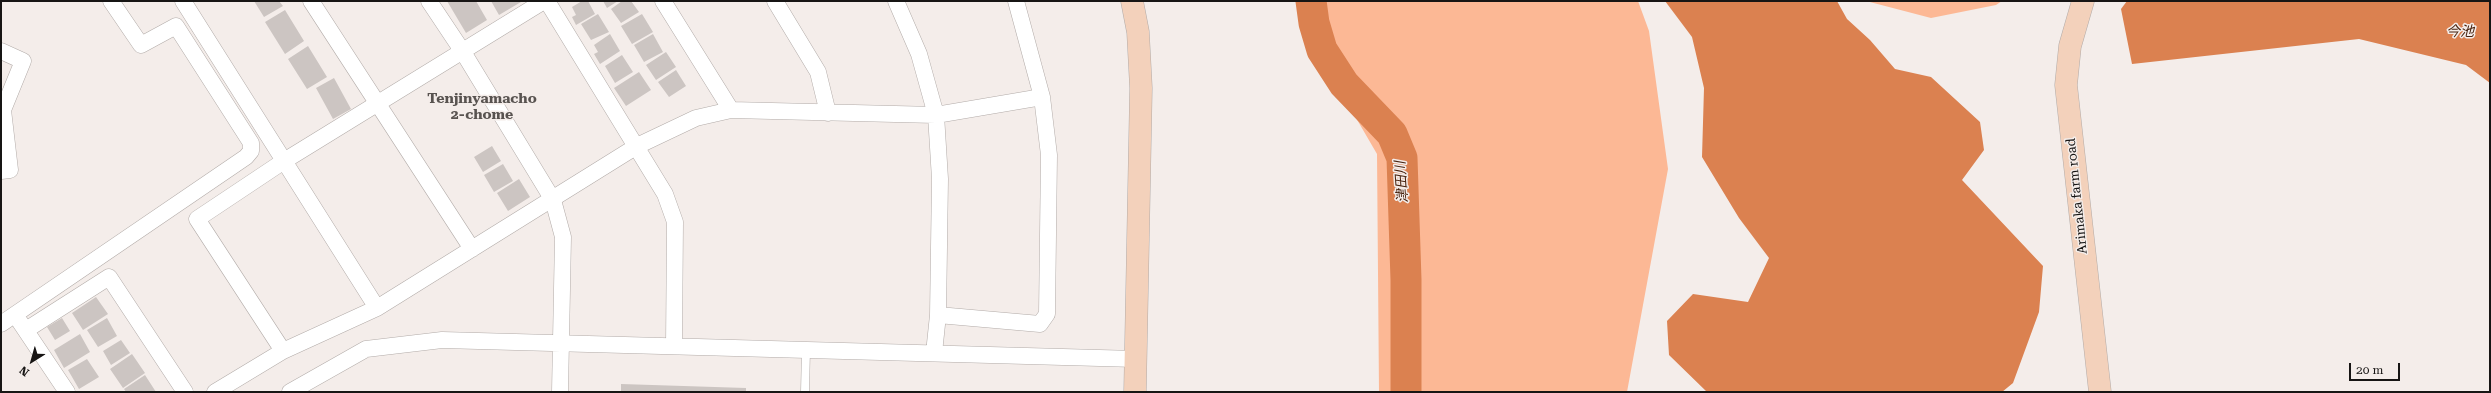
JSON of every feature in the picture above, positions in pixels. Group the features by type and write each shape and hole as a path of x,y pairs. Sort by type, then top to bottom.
{"street":[{"path":"1,324 15,313 246,157 250,151 251,143 176,26 141,45 111,1"},
{"path":"183,1 377,308"},
{"path":"311,1 472,249"},
{"path":"429,1 463,52 553,200 563,236 560,392"},
{"path":"283,351 197,219 284,161 545,1 637,146 665,194 675,222 674,346"},
{"path":"663,1 732,110"},
{"path":"775,1 818,72 828,113"},
{"path":"896,1 919,54 936,115 940,178 938,315 934,354"},
{"path":"938,315 1040,324 1047,314 1049,155 1042,97 1016,1"},
{"path":"1132,1 1138,32 1141,88 1135,392"},
{"name":"Arimaka farm road","path":"2083,1 2070,46 2066,85 2100,392"},
{"path":"1,52 23,61 3,110 10,170 1,171"},
{"path":"214,392 283,351 377,308 553,200 637,146 696,118 732,110 936,115 1042,97"},
{"path":"26,330 109,277 185,392"},
{"path":"15,313 67,392"},
{"path":"290,392 366,349 442,340 562,342 1136,359"}],"lane":[{"path":"805,392 806,350"}],"shaded area":[{"path":"1301,1 1638,1 1649,31 1668,169 1627,392 1379,392 1377,154 1320,56"},
{"path":"1866,1 2002,1 1996,5 1931,18"}],"water":[{"path":"1665,1 1837,1 1847,19 1870,40 1895,69 1931,77 1980,122 1984,150 1962,180 2043,266 2039,312 2013,383 2002,392 1707,392 1669,355 1667,321 1693,294 1748,302 1769,258 1739,218 1702,157 1704,88 1692,37"},
{"name":"今池","path":"2127,1 2490,1 2490,83 2466,65 2359,39 2132,64 2121,9"}],"building":[{"path":"254,1 279,1 283,6 264,17"},
{"path":"447,1 476,1 487,20 466,33"},
{"path":"491,1 520,1 521,2 499,15"},
{"path":"582,1 588,1 595,14 576,25 572,17 576,15 572,7"},
{"path":"603,1 618,1 607,8"},
{"path":"622,1 631,1 639,12 621,23 611,9"},
{"path":"285,10 304,41 285,54 265,22"},
{"path":"598,14 609,32 591,40 581,24"},
{"path":"642,14 653,32 632,44 621,26"},
{"path":"610,34 620,51 600,64 594,54 598,52 594,45"},
{"path":"653,34 663,52 644,62 634,45"},
{"path":"308,46 327,77 307,89 288,59"},
{"path":"666,52 676,67 656,80 646,65"},
{"path":"622,55 633,72 615,83 605,66"},
{"path":"676,70 686,86 669,97 658,82"},
{"path":"639,72 651,90 626,106 614,88"},
{"path":"334,78 351,109 333,119 316,88"},
{"path":"492,146 501,161 483,172 474,157"},
{"path":"503,164 513,181 494,192 484,175"},
{"path":"519,179 530,197 508,211 497,193"},
{"path":"96,297 108,314 83,330 72,313"},
{"path":"62,318 70,331 55,340 47,327"},
{"path":"107,318 117,336 98,347 87,330"},
{"path":"80,334 90,352 64,368 54,350"},
{"path":"121,340 130,353 111,365 103,351"},
{"path":"132,354 145,373 123,388 110,369"},
{"path":"87,359 99,377 79,389 68,370"},
{"path":"145,375 156,392 126,392 124,389"},
{"path":"621,384 746,388 746,392 621,392"}],"waterway":[{"name":"津田川","path":"1311,1 1314,23 1322,50 1344,84 1392,134 1402,158 1406,280 1406,392"}],"district":[{"name":"Tenjinyamacho 2-chome","path":"482,108"}]}
